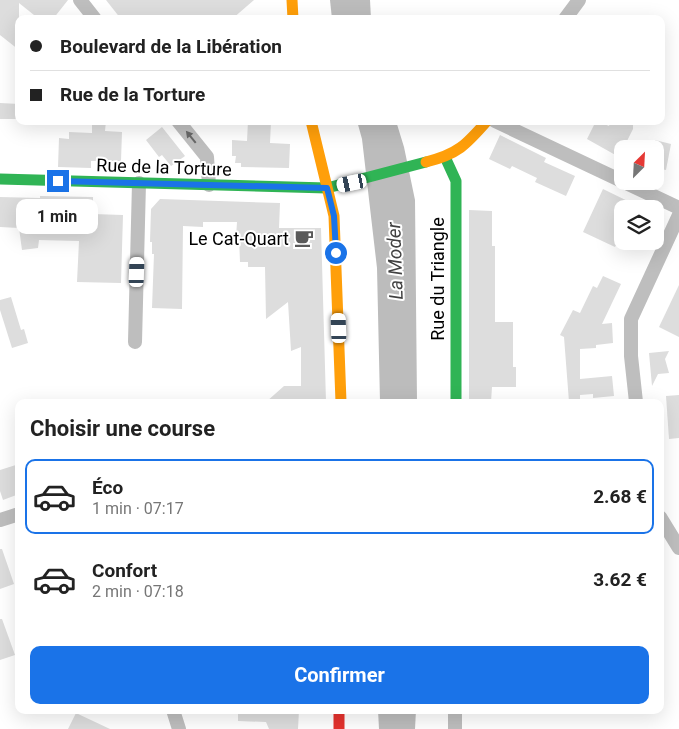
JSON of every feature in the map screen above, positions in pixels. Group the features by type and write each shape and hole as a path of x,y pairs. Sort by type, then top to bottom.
{"street":[{"path":"80,0 92,15"},
{"path":"292,0 293,15"},
{"path":"568,15 579,0"},
{"path":"181,125 207,157 209,186"},
{"path":"312,125 334,216 341,399"},
{"name":"Rue de la Torture","path":"0,179 327,188 360,181 445,157 466,145 484,125"},
{"path":"503,125 679,208"},
{"name":"Rue du Triangle","path":"445,157 456,182 456,399"},
{"path":"135,342 139,183"},
{"path":"636,399 631,356 631,319 679,214"},
{"path":"0,520 15,515"},
{"path":"664,524 679,548"},
{"path":"174,714 179,729"},
{"path":"339,729 340,714"},
{"path":"455,714 455,729"}],"water":[{"path":"330,0 370,0 371,15 332,15"},
{"name":"La Moder","path":"358,125 397,125 404,147 415,200 417,399 380,399 377,268 362,139"},
{"path":"378,714 416,714 415,729 379,729"}],"building":[{"path":"0,0 68,0 56,15 34,15 19,3 19,15 15,15 15,47 0,35"},
{"path":"106,0 254,0 237,15 118,15"},
{"path":"0,103 15,104 15,119 0,119"},
{"path":"92,125 106,125 105,131 122,132 121,161 91,161 91,168 58,167 59,138 69,139 69,132 92,133"},
{"path":"248,125 271,125 270,143 290,144 289,168 241,167 241,163 235,163 236,156 232,156 232,140 247,141"},
{"path":"594,125 633,125 628,140 614,140 614,154 587,139"},
{"path":"162,127 185,156 171,166 162,155 159,157 146,140"},
{"path":"500,135 546,158 544,162 575,176 566,196 535,182 537,178 512,166 510,169 489,159"},
{"path":"664,142 671,144 666,170 664,170"},
{"path":"603,189 626,200 614,200 614,247 583,232"},
{"path":"40,196 93,197 93,214 123,215 121,283 77,282 79,241 39,240 38,248 22,250 19,228 0,227 0,197 40,198"},
{"path":"160,199 280,203 279,228 321,228 326,399 269,399 284,386 301,386 301,347 291,351 288,302 266,319 265,267 248,267 248,262 240,262 239,237 236,237 237,222 203,222 203,227 183,226 182,309 152,308 154,254 152,254 152,242 150,242 151,209"},
{"path":"469,210 492,211 492,246 495,246 495,322 513,322 513,367 516,367 516,387 492,387 491,399 469,399"},
{"path":"603,276 621,284 602,324 612,323 613,343 596,345 596,348 580,349 580,379 612,376 614,396 593,398 593,394 580,395 580,399 569,399 564,337 560,335 573,310 580,313 593,286 597,288"},
{"path":"679,285 679,337 659,327"},
{"path":"11,297 21,330 24,329 28,343 12,348 0,310 0,300"},
{"path":"669,351 665,359 669,373 658,374 652,386 649,353"},
{"path":"679,395 679,438 669,439 666,396"},
{"path":"15,465 15,496 3,500 0,491 0,470"},
{"path":"0,549 2,549 14,584 0,589"},
{"path":"0,619 2,619 15,655 0,660"},
{"path":"76,714 78,714 110,729 68,729"},
{"path":"238,714 299,714 298,729 269,729 266,722 238,721"}],"traffic: fast":[{"path":"445,157 456,181 456,399"},
{"path":"0,179 327,188 426,162"}],"traffic: slow":[{"path":"292,0 293,15"},
{"path":"312,125 334,216 341,399"},
{"path":"426,162 446,156 461,148 483,125"}],"traffic: jam":[{"path":"339,714 339,729"}],"place":[{"name":"Le Cat-Quart","path":"304,238"}],"route":[{"path":"58,181 297,189 327,188 334,216 336,253"}]}
